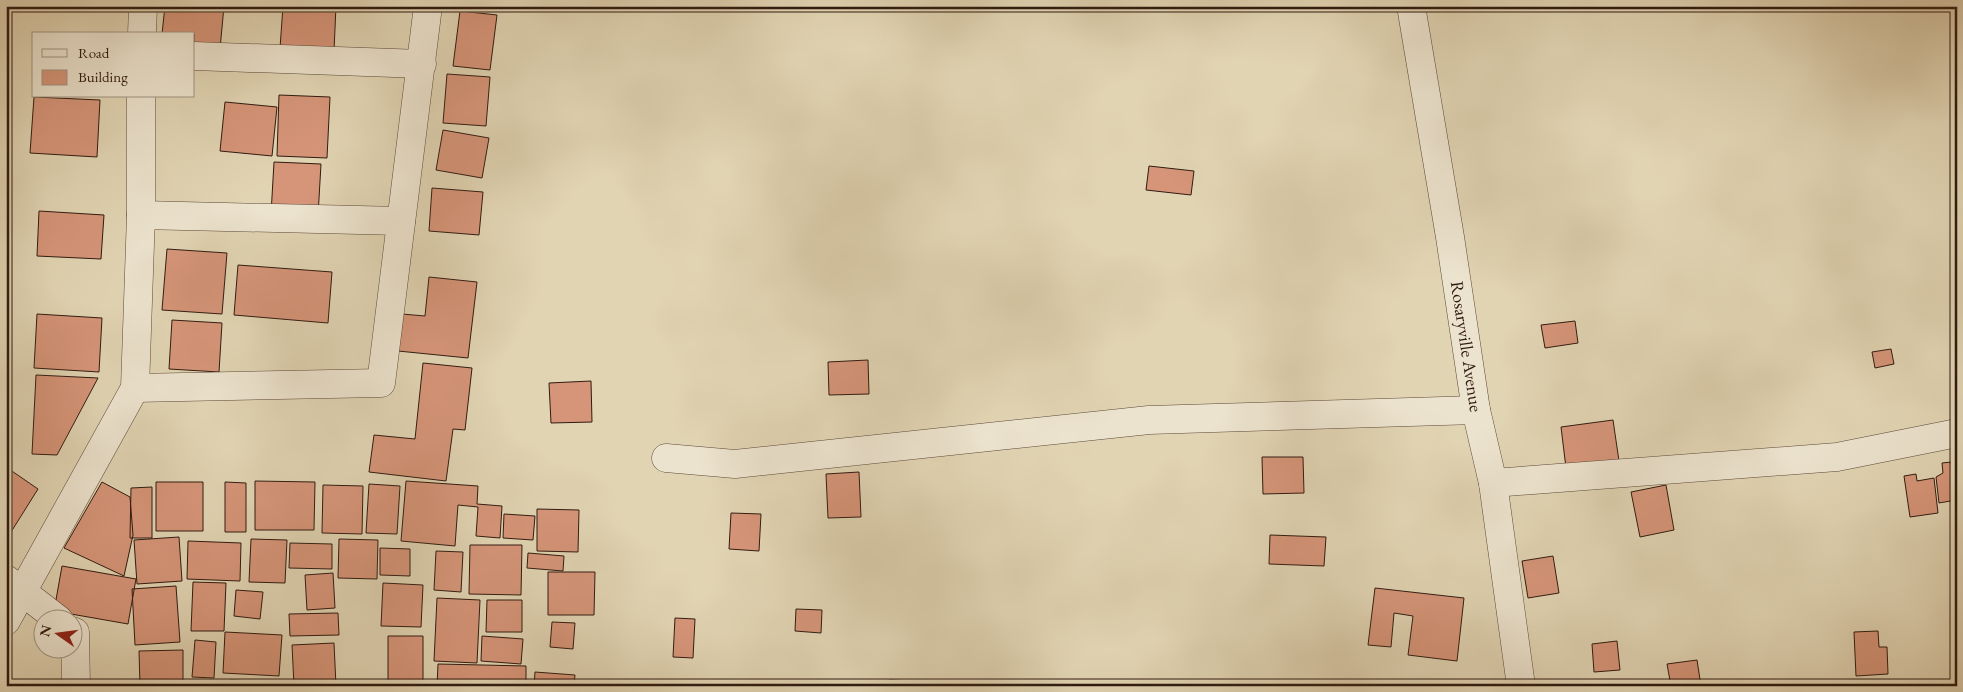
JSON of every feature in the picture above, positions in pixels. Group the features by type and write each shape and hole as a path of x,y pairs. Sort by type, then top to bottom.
{"street":[{"path":"142,32 143,6"},
{"path":"135,388 381,382 428,6"},
{"name":"Rosaryville Avenue","path":"1410,6 1450,237 1476,410 1493,483 1521,686"},
{"path":"195,56 422,64"},
{"path":"6,621 15,585 135,388 141,215 141,98"},
{"path":"141,215 401,222"},
{"path":"666,458 735,464 1149,420 1476,410"},
{"path":"1493,483 1837,458 1957,433"},
{"path":"15,585 46,610"},
{"path":"76,660 76,686"}],"building":[{"path":"165,6 224,6 220,49 195,47 195,32 162,32"},
{"path":"283,6 336,6 334,51 280,48"},
{"path":"460,11 497,15 490,70 453,66"},
{"path":"447,74 490,77 486,126 443,123"},
{"path":"279,95 330,97 327,158 277,156"},
{"path":"34,98 100,100 97,157 30,153"},
{"path":"225,102 277,107 272,156 220,151"},
{"path":"443,130 489,138 482,178 436,170"},
{"path":"274,162 321,164 318,216 271,214"},
{"path":"1149,166 1194,171 1191,195 1146,190"},
{"path":"432,188 483,192 479,235 429,231"},
{"path":"39,211 104,215 101,259 37,256"},
{"path":"167,249 227,253 222,314 162,310"},
{"path":"238,265 332,272 328,323 234,315"},
{"path":"429,277 477,282 468,358 398,351 402,314 425,316"},
{"path":"37,314 102,318 99,372 34,368"},
{"path":"172,320 222,323 219,372 169,369"},
{"path":"1575,321 1578,343 1545,348 1541,325"},
{"path":"1891,349 1894,364 1875,368 1872,352"},
{"path":"868,360 869,394 829,395 828,362"},
{"path":"423,363 472,368 465,430 453,429 446,481 369,472 374,435 415,439"},
{"path":"36,375 98,378 57,455 32,454"},
{"path":"591,381 592,422 551,423 549,383"},
{"path":"1613,420 1619,461 1566,468 1561,427"},
{"path":"1262,457 1303,457 1304,493 1263,494"},
{"path":"1951,462 1956,500 1939,503 1936,477 1943,473 1942,463"},
{"path":"6,467 38,489 11,532 6,529"},
{"path":"859,472 861,517 828,518 826,474"},
{"path":"1916,474 1917,481 1934,478 1938,513 1910,517 1904,476"},
{"path":"255,481 315,482 314,530 255,530"},
{"path":"406,481 478,486 477,504 502,506 500,538 476,536 478,507 458,505 455,546 401,541"},
{"path":"102,482 130,497 133,535 124,576 64,548"},
{"path":"156,482 203,482 203,531 156,531"},
{"path":"225,482 246,483 246,532 225,532"},
{"path":"369,484 400,486 397,534 366,533"},
{"path":"323,485 363,486 362,534 322,533"},
{"path":"1666,485 1674,530 1640,537 1631,492"},
{"path":"152,487 152,538 130,538 131,488"},
{"path":"537,509 579,510 578,552 537,551"},
{"path":"731,513 761,514 759,551 729,549"},
{"path":"504,514 535,516 533,540 503,538"},
{"path":"1270,535 1326,537 1324,566 1269,564"},
{"path":"179,537 182,581 137,584 134,540"},
{"path":"251,539 287,540 285,583 249,582"},
{"path":"339,539 378,540 377,579 338,578"},
{"path":"188,541 241,543 240,581 187,579"},
{"path":"290,543 332,544 332,569 289,568"},
{"path":"470,545 522,545 521,595 469,594"},
{"path":"380,548 410,549 410,576 380,575"},
{"path":"436,551 463,552 461,592 434,590"},
{"path":"528,553 564,556 563,571 527,568"},
{"path":"1553,556 1559,593 1528,598 1522,561"},
{"path":"62,566 136,579 128,624 82,616 82,610 54,610"},
{"path":"548,572 595,572 594,615 548,615"},
{"path":"333,573 335,608 307,610 305,575"},
{"path":"193,582 226,583 224,631 191,631"},
{"path":"383,583 423,585 421,627 381,626"},
{"path":"176,586 180,642 135,645 132,589"},
{"path":"1375,588 1464,598 1457,661 1408,655 1413,616 1394,613 1391,647 1368,645"},
{"path":"236,590 263,592 260,619 234,616"},
{"path":"437,598 480,600 477,663 434,661"},
{"path":"487,600 522,600 522,632 486,632"},
{"path":"796,609 822,610 821,633 795,631"},
{"path":"338,613 339,635 290,636 289,614"},
{"path":"675,618 695,619 693,658 673,657"},
{"path":"552,622 575,623 573,649 550,647"},
{"path":"1878,631 1879,647 1887,647 1888,674 1856,676 1854,632"},
{"path":"225,632 282,635 279,676 223,673"},
{"path":"388,636 423,636 423,686 388,686"},
{"path":"482,636 523,639 521,664 481,661"},
{"path":"195,640 216,642 214,678 192,677"},
{"path":"1617,641 1620,670 1594,672 1592,644"},
{"path":"334,643 336,686 294,686 292,645"},
{"path":"183,650 183,686 140,686 139,651"},
{"path":"1697,660 1701,686 1671,686 1667,664"},
{"path":"438,664 526,666 526,686 437,686"},
{"path":"535,672 575,675 574,686 534,686"},
{"path":"230,680 276,682 276,686 230,686"},
{"path":"889,680 917,681 917,686 889,686"}]}
